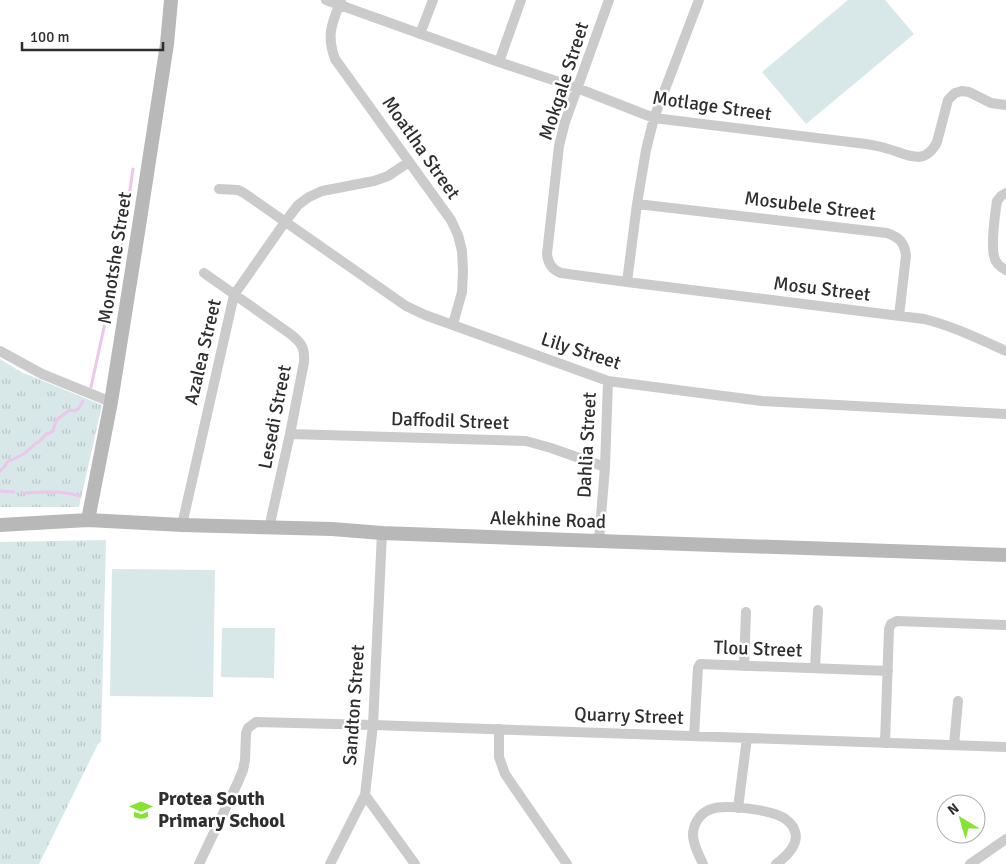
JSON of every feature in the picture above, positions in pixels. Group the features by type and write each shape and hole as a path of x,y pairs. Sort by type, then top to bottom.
{"street":[{"name":"Monotshe Street","path":"88,520 110,402 150,156 167,44 171,0"},
{"name":"Motlage Street","path":"326,0 340,2 420,34 577,88 654,118 866,144 884,147 918,158 925,156 934,148 948,100 956,93 962,91 969,92 991,103 1006,105"},
{"path":"420,34 432,0"},
{"path":"499,62 521,0"},
{"name":"Mokgale Street","path":"549,262 547,250 560,146 565,122 609,0"},
{"path":"627,282 637,204 646,150 654,118 699,0"},
{"name":"Moatlha Street","path":"340,2 330,30 330,41 335,59 451,220 458,235 462,251 462,292 453,324"},
{"name":"Azalea Street","path":"182,525 234,295 298,205 322,191 374,181 388,176 409,162"},
{"name":"Lily Street","path":"219,189 238,190 244,193 406,306 425,315 608,381 762,401 1006,414"},
{"path":"1006,193 997,201 993,248 994,257 998,265 1006,270"},
{"name":"Mosubele Street","path":"637,204 893,235 900,240 905,248 906,256 899,316"},
{"name":"Mosu Street","path":"549,262 553,269 561,273 924,319 961,330 1006,351"},
{"name":"Lesedi Street","path":"204,273 297,339 303,348 304,362 270,528"},
{"path":"0,351 42,374 110,402"},
{"name":"Dahlia Street","path":"600,542 608,381"},
{"name":"Daffodil Street","path":"290,434 526,441 605,468"},
{"name":"Alekhine Road","path":"0,525 88,520 600,542 1006,555"},
{"name":"Sandton Street","path":"365,795 373,725 382,533"},
{"path":"815,668 818,610"},
{"path":"744,666 746,612"},
{"path":"885,743 891,624 898,621 1006,625"},
{"name":"Tlou Street","path":"694,736 700,664 888,671"},
{"path":"954,745 958,701"},
{"name":"Quarry Street","path":"199,864 243,770 248,728 252,724 262,721 1006,747"},
{"path":"499,729 499,757 504,774 567,864"},
{"path":"738,808 747,738"},
{"path":"330,864 365,795 415,864"},
{"path":"703,864 695,846 694,826 700,816 708,810 716,808 738,808 770,813 784,818 791,824 796,837 793,846 789,853 776,864"},
{"path":"970,864 1006,839"}],"green space":[{"path":"848,0 885,0 914,34 806,124 762,72"},
{"path":"0,359 21,372 102,405 79,507 0,507"},
{"path":"106,540 101,741 39,864 0,864 0,542"},
{"path":"112,569 215,570 213,697 110,696"},
{"path":"222,628 275,628 274,678 221,677"}],"waterway":[{"path":"91,387 122,245 133,169"},
{"path":"0,471 7,462 24,454 46,434 53,431 56,420 70,410 75,411 83,401"},
{"path":"0,491 14,492"},
{"path":"22,493 59,492 80,496"}],"place":[{"name":"Protea South Primary School","path":"141,810"}]}
